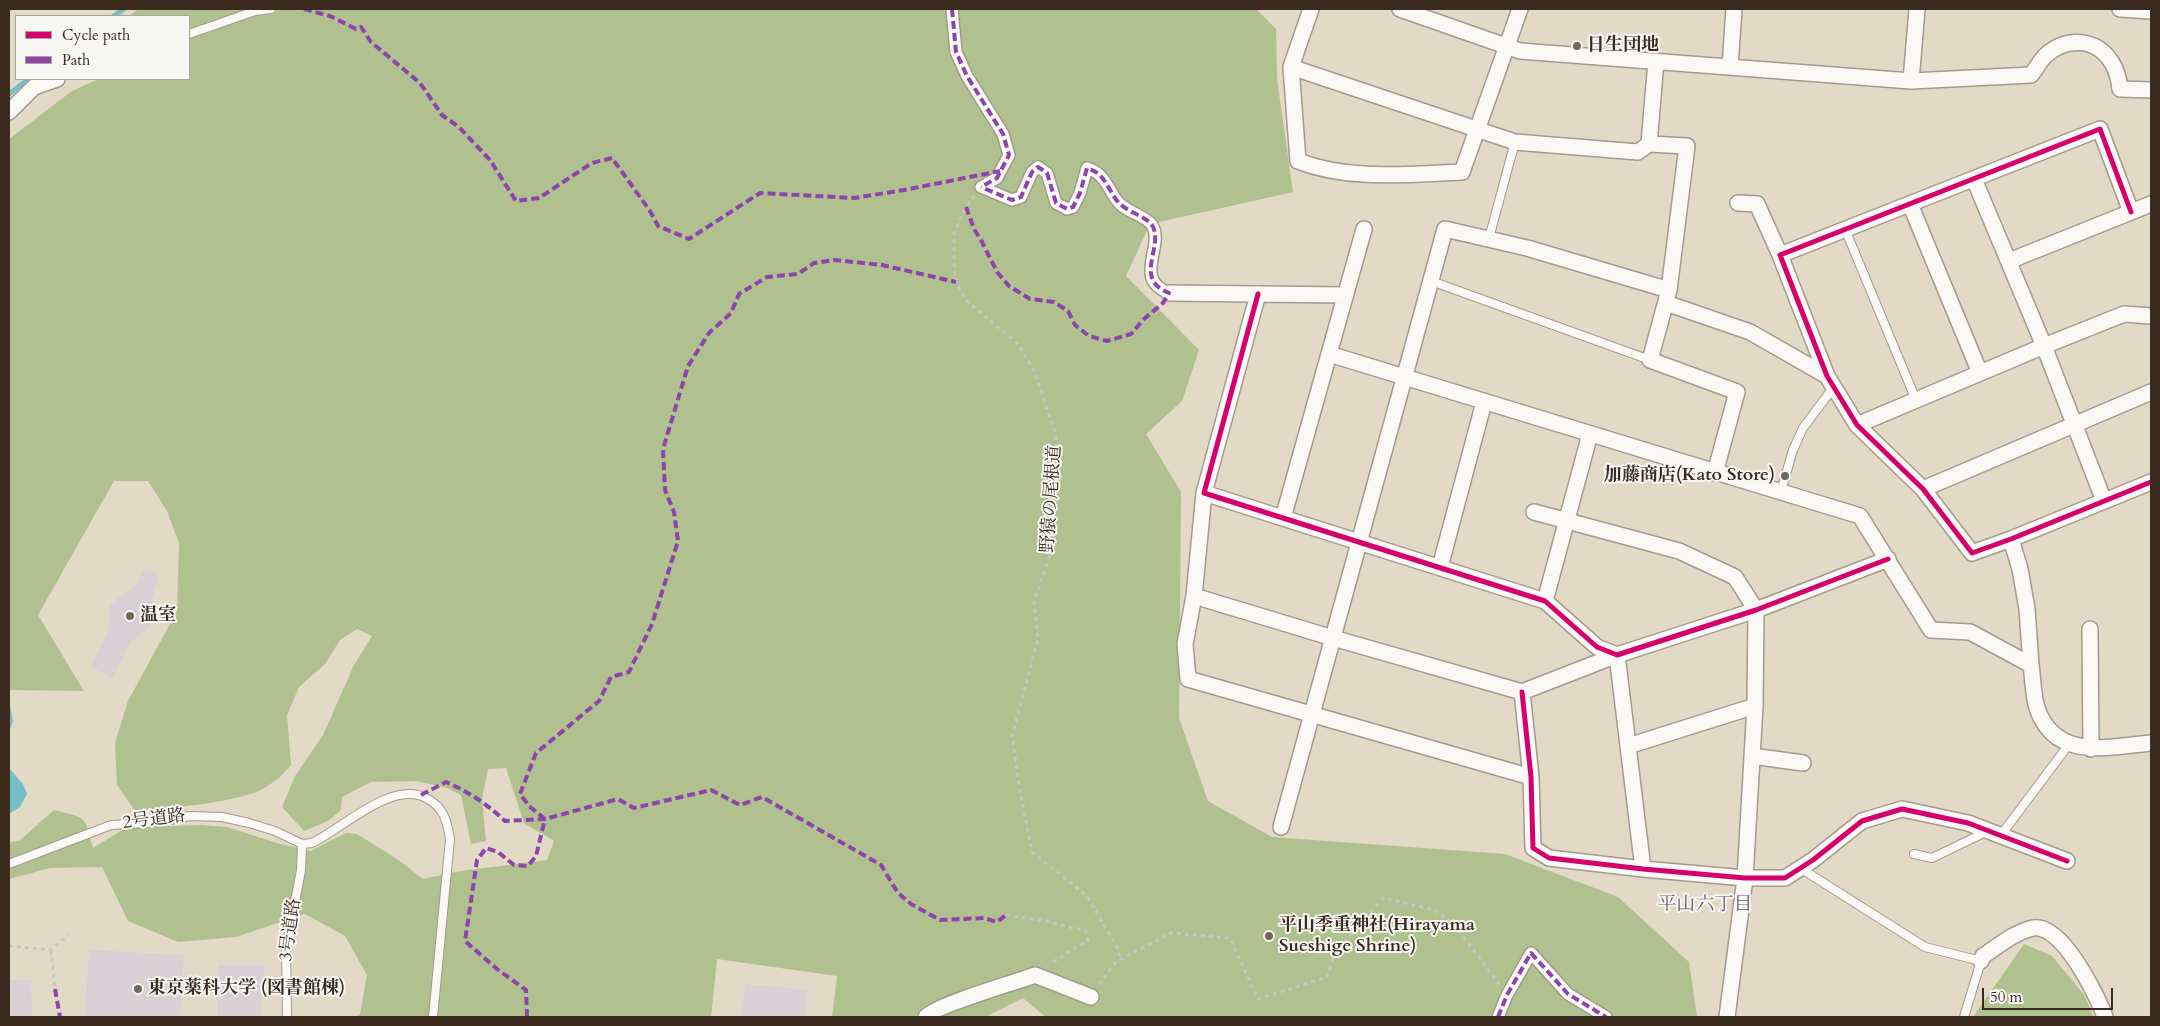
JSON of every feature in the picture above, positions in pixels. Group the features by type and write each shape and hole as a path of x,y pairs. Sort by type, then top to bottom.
{"street":[{"path":"952,9 956,52 966,76 1003,134 1009,155 997,178 981,187"},
{"path":"1311,9 1291,67 1298,161 1316,168 1372,175 1462,172 1520,9"},
{"path":"1400,9 1520,51 1911,81 2032,75 2044,56 2057,47 2072,41 2087,43 2102,51 2112,62 2120,89 2151,90"},
{"path":"1730,66 1734,9"},
{"path":"1911,81 1917,9"},
{"path":"2120,9 2151,11"},
{"path":"1649,144 1656,61"},
{"path":"1291,67 1515,142 1638,152 1649,144 1687,146 1668,297 1650,360 1737,392 1714,473"},
{"path":"9,112 34,88 54,80"},
{"path":"1780,255 2100,129 2131,212"},
{"path":"981,187 1012,200 1021,197 1032,172 1038,167 1047,173 1056,203 1067,209 1073,207 1080,194 1087,168 1094,170 1111,188 1120,204 1152,224 1154,232 1151,270 1154,284 1160,290 1169,293 1346,295"},
{"path":"1974,179 2044,346 2104,501"},
{"path":"1738,203 1758,204 1830,382 1856,426 1923,489 1972,553 2151,482"},
{"path":"1910,204 1980,373"},
{"path":"2009,261 2151,204"},
{"path":"1283,518 1364,229"},
{"path":"1281,827 1444,229 1489,238 1668,297 1750,332 1830,382"},
{"path":"1258,294 1204,493 1194,596 1185,644 1188,679 1531,777"},
{"path":"1856,426 2124,314 2151,316"},
{"path":"1329,354 1860,516 1931,630 1970,632 2031,665"},
{"path":"1923,489 2151,392"},
{"path":"1440,567 1484,402"},
{"path":"1545,601 1590,434"},
{"path":"1204,493 1545,601 1597,647 1617,656"},
{"path":"1534,512 1679,550 1735,577 1756,610 1755,706 1744,878 1727,1017"},
{"path":"2011,539 2020,569 2027,609 2031,665 2037,707 2044,722 2059,740 2090,749 2151,743"},
{"path":"1194,596 1522,692 1617,656 1756,610 1888,559"},
{"path":"2090,629 2090,749"},
{"path":"1617,656 1643,869"},
{"path":"1522,692 1531,777 1533,848 1549,858 1744,878 1785,878 1862,821 1902,809 1968,823 2067,861"},
{"path":"1628,746 1755,706"},
{"path":"1752,756 1804,763"},
{"path":"1981,961 1983,956 2016,934 2035,928 2050,933 2078,962 2105,1017"},
{"path":"1498,1017 1507,994 1531,953 1568,994 1606,1017"},
{"path":"926,1017 928,1014 946,1005 1035,975 1091,998"}],"lane":[{"path":"190,34 255,11 271,9"},
{"path":"1489,238 1515,142"},
{"path":"1845,229 1916,400"},
{"path":"1431,280 1650,360"},
{"path":"1781,491 1793,450 1803,428 1830,382"},
{"path":"1914,854 1932,858 1995,833 2070,743"},
{"path":"302,844 312,843 322,838 388,797 405,793 421,795 436,802 447,820 450,839 433,1017"},
{"name":"2号道路","path":"9,864 111,825 159,822 190,816 213,816 250,823 275,831 302,844"},
{"name":"3号道路","path":"287,1017 286,949 301,870 302,844"},
{"path":"1800,868 1925,947 1981,961 1964,1017"}],"path":[{"path":"1091,998 1094,990 1117,961 1171,933 1230,938 1258,999 1327,977 1335,953 1383,898 1435,910 1456,927 1507,994"},
{"path":"1006,915 1046,921 1086,931 1088,940 1061,956 1035,975"},
{"path":"9,946 51,950 68,935"},
{"path":"51,950 55,989"}],"green space":[{"path":"138,9 1256,9 1276,29 1277,79 1293,192 1150,224 1126,276 1199,350 1182,401 1146,434 1181,492 1179,718 1208,801 1272,837 1505,854 1618,897 1689,962 1697,1017 1046,1017 1023,998 985,1017 832,1017 837,976 717,959 711,1017 356,1017 360,1014 367,975 345,936 305,914 236,937 178,942 128,921 102,867 50,868 9,879 9,842 19,841 54,810 79,817 83,820 86,823 93,848 124,829 142,827 201,825 227,827 280,844 311,851 346,833 357,834 400,861 423,879 461,871 547,860 554,841 524,823 506,768 488,769 482,799 486,841 471,844 461,795 447,788 416,781 371,782 342,797 341,810 328,821 304,831 282,807 295,776 323,735 354,665 372,636 357,629 340,640 325,664 299,687 287,715 291,765 274,781 254,793 240,797 195,805 135,811 117,785 115,743 128,701 177,611 179,543 167,511 148,481 114,481 38,615 84,691 9,690 9,139 72,91 97,80 190,80 190,15 130,15"},
{"path":"2024,944 2052,956 2085,996 2093,1017 1973,1017"}],"water":[{"path":"9,701 13,721 9,732"},
{"path":"9,768 23,784 27,794 20,807 9,814"}],"building":[{"name":"温室","path":"146,566 159,577 152,597 150,627 130,642 112,678 91,667 109,628 110,605 137,584"},
{"path":"89,950 184,955 180,1017 85,1017"},
{"path":"218,965 265,965 260,1017 217,1017"},
{"path":"9,980 31,980 32,1017 9,1017"},
{"path":"745,984 808,990 805,1017 742,1017"}],"waterway":[{"path":"115,15 124,9"},
{"path":"9,94 28,80"}],"marked path":[{"path":"304,9 330,16 356,29 361,27 371,42 420,83 442,115 459,127 490,160 516,201 539,198 592,163 612,158 650,211 658,226 689,239 760,193 854,198 1000,171"},
{"path":"952,9 956,52 967,76 1003,134 1009,155 997,178 981,187"},
{"path":"966,207 974,229 997,272 1009,286 1030,299 1054,302 1068,311 1075,325 1089,336 1107,341 1131,334 1144,319 1163,303 1169,293 1158,287 1151,271 1155,243 1155,233 1152,225 1146,219 1120,204 1099,174 1087,168 1080,193 1073,207 1067,209 1056,203 1047,173 1038,167 1032,172 1021,197 1012,200 981,187"},
{"path":"545,819 529,806 520,794 536,753 599,701 611,677 629,672 652,624 678,541 674,512 665,490 663,449 688,366 709,333 731,313 739,294 767,277 798,274 814,263 835,260 882,265 956,282"},
{"path":"421,795 446,782 477,799 505,821 545,819 618,799 634,808 711,790 740,805 762,797 881,865 898,893 911,904 940,920 984,918 997,922 1006,915"},
{"path":"527,1017 526,990 497,969 465,941 477,860 486,848 498,852 514,865 528,866 536,856 545,819"},
{"path":"1498,1017 1507,995 1531,953 1568,994 1606,1017"},
{"path":"55,989 60,1017"}],"cycle path":[{"path":"2131,212 2100,129 1780,255 1827,376 1857,425 1923,489 1972,553 2151,482"},
{"path":"1258,294 1204,493 1545,601 1597,647 1617,655 1756,610 1888,559"},
{"path":"1522,692 1531,777 1533,848 1549,858 1745,878 1785,878 1813,860 1862,821 1902,809 1968,823 2067,861"}],"place":[{"name":"日生団地","path":"1577,46"},
{"name":"加藤商店(Kato Store)","path":"1785,476"},
{"name":"温室","path":"130,616"},
{"name":"平山季重神社(Hirayama Sueshige Shrine)","path":"1269,936"},
{"name":"東京薬科大学 (図書館棟)","path":"138,989"}],"district":[{"name":"平山六丁目","path":"1705,906"}]}
